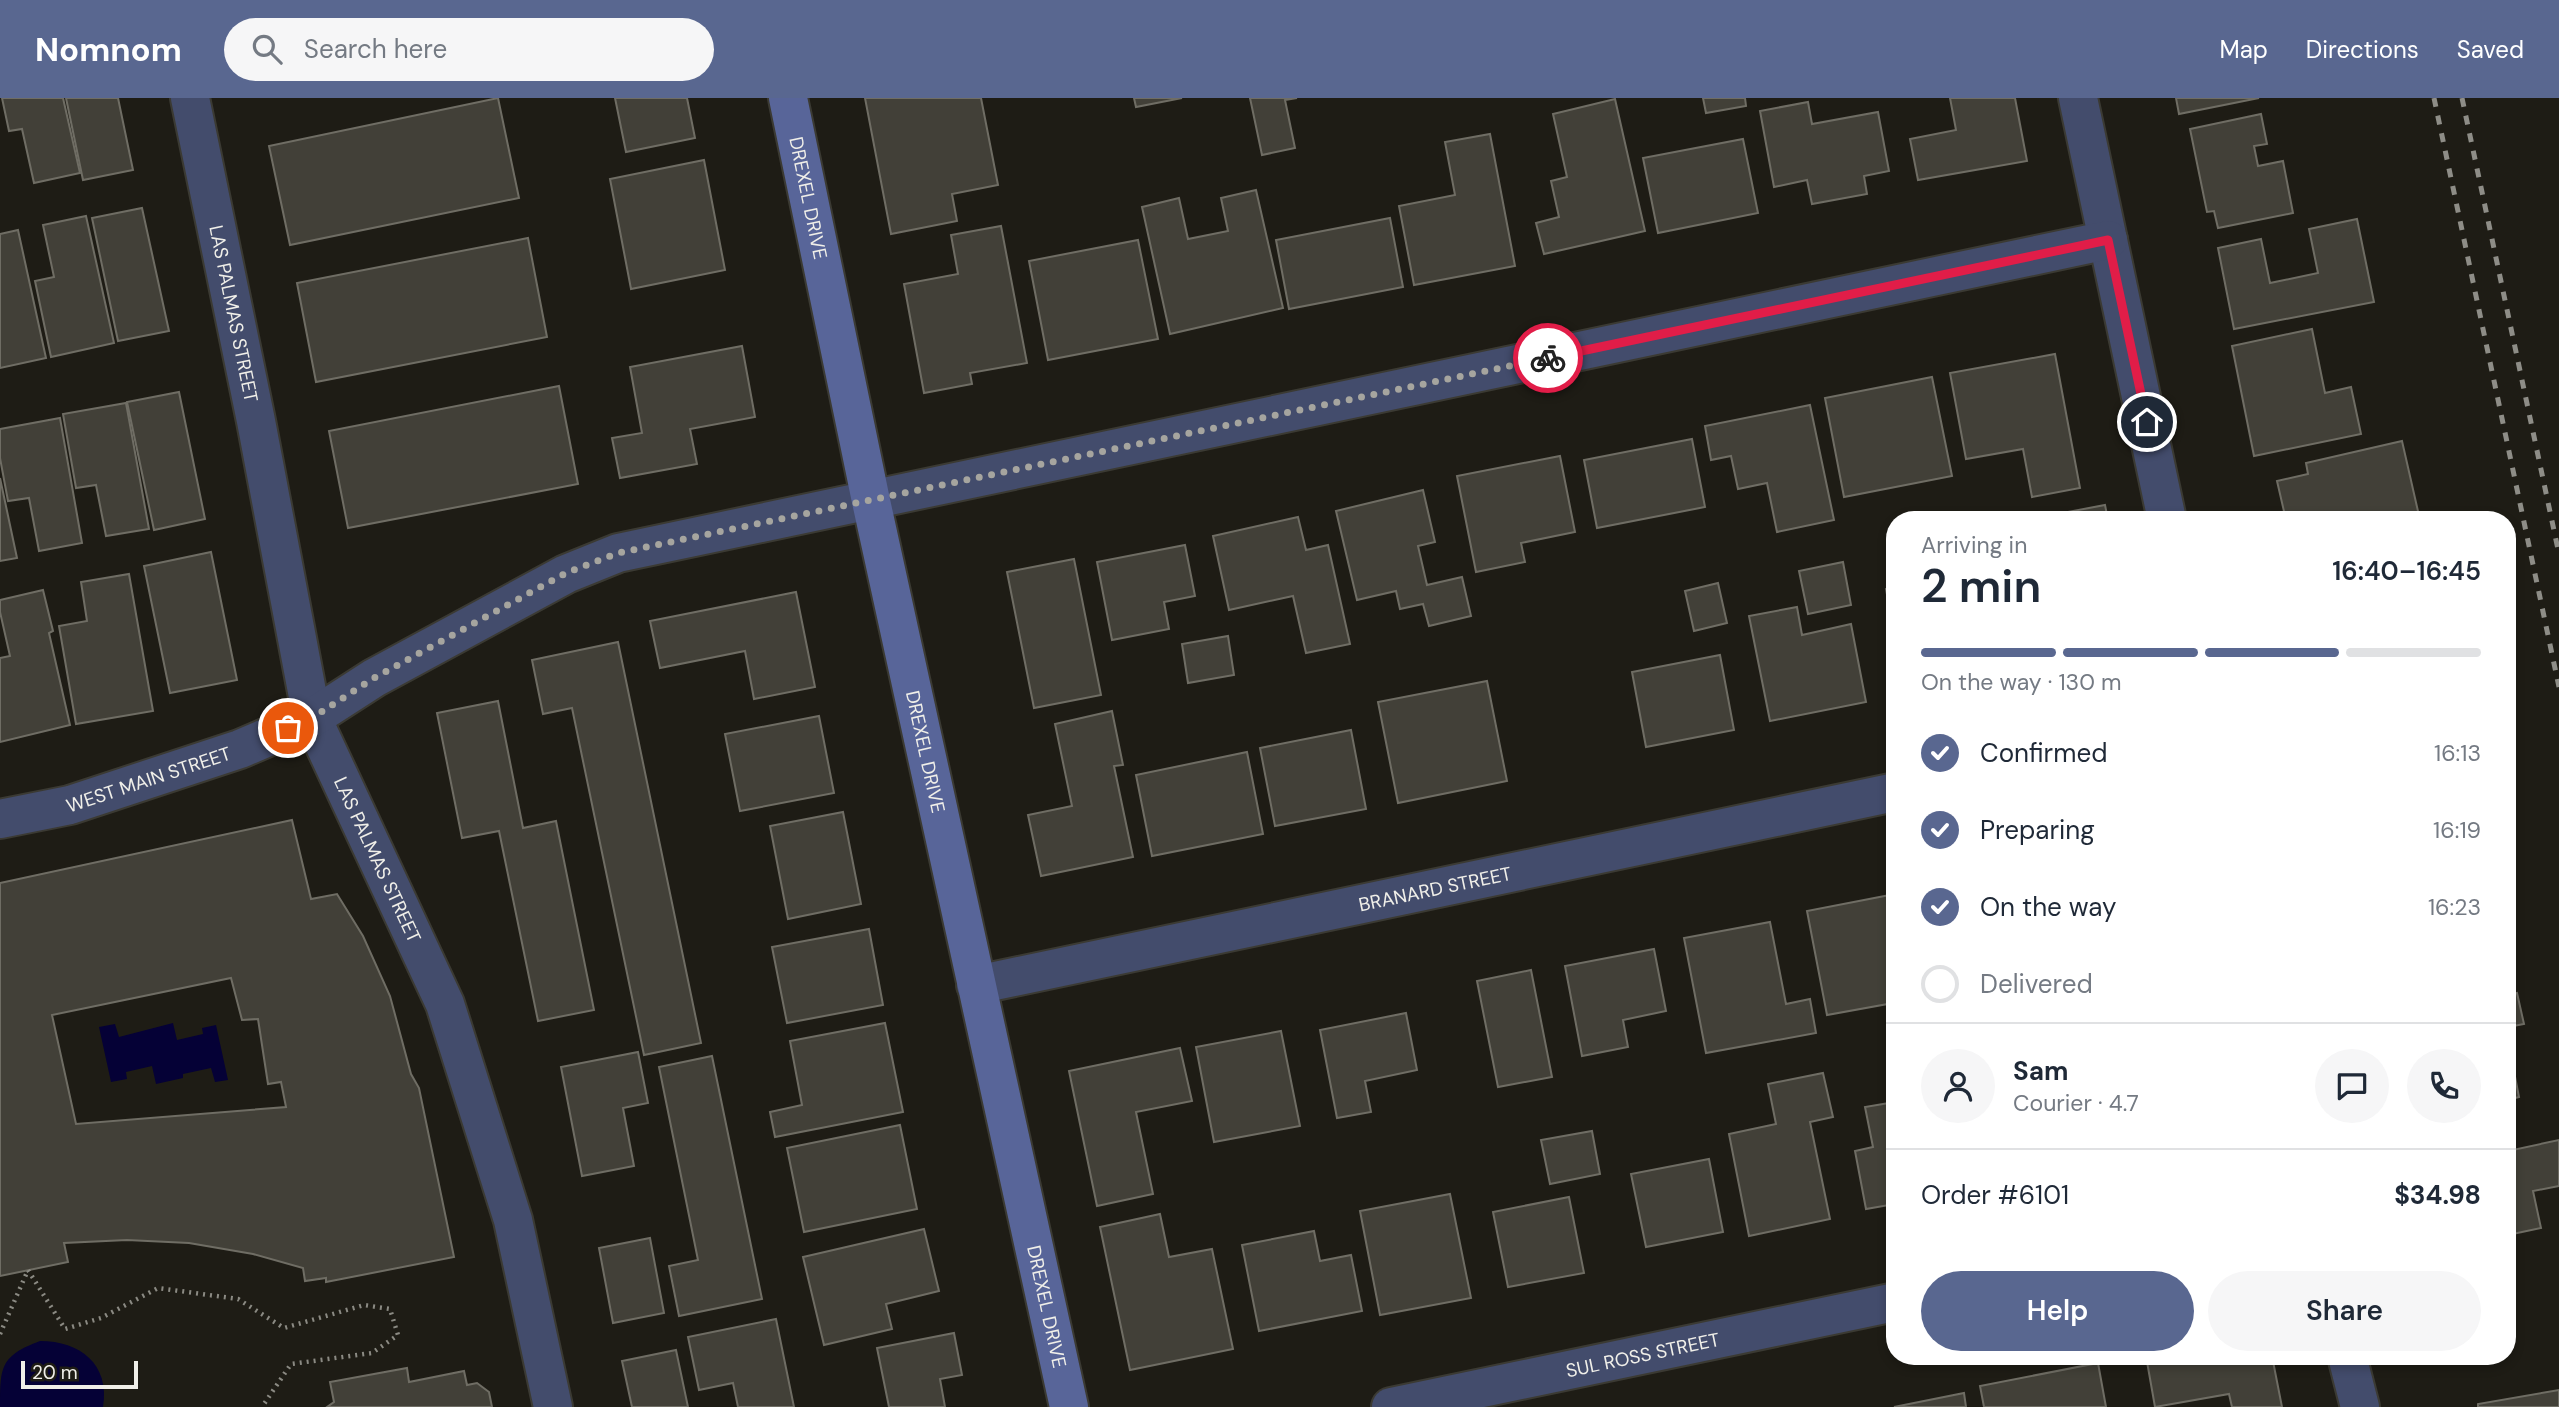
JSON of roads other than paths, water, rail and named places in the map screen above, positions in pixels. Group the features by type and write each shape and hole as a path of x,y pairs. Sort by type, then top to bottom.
{"street":[{"name":"LAS PALMAS STREET","path":"190,98 312,718 445,1004 513,1220 553,1407"},
{"name":"DREXEL DRIVE","path":"788,98 871,501 1069,1407"},
{"path":"2078,98 2165,511"},
{"name":"WEST MAIN STREET","path":"0,819 70,805 240,749 312,718 374,678 566,573 618,553 2108,240"},
{"name":"BRANARD STREET","path":"976,985 1886,794"},
{"name":"SUL ROSS STREET","path":"1391,1407 1886,1304"},
{"path":"2349,1365 2360,1407"}],"railway":[{"path":"2434,98 2559,687"},
{"path":"2462,98 2559,554"}]}
